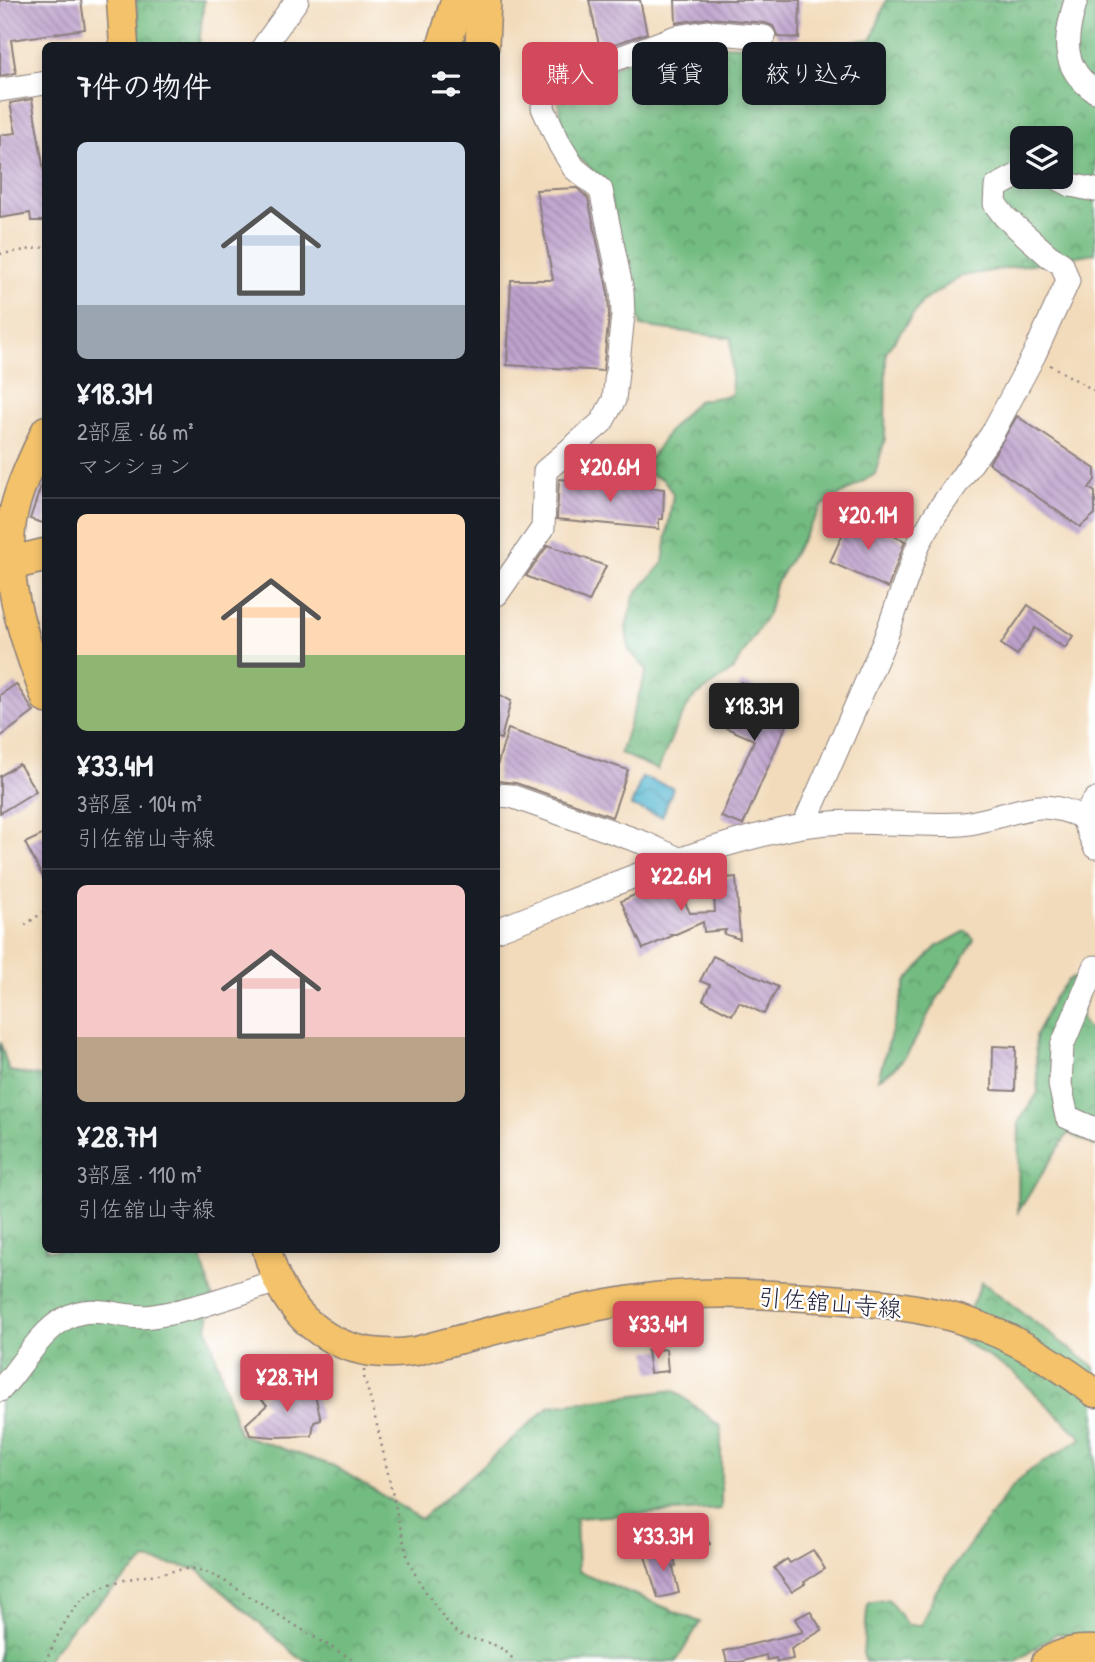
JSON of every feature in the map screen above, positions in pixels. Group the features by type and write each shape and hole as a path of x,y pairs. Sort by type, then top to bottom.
{"highway":[{"path":"445,42 458,0"},
{"path":"482,42 484,0"},
{"path":"5,549 42,554"},
{"path":"5,549 42,567"}],"main road":[{"path":"121,0 124,42"},
{"path":"42,439 19,492 5,549 15,607 42,687"},
{"name":"引佐舘山寺線","path":"268,1253 277,1281 288,1300 310,1325 337,1342 365,1351 384,1354 416,1351 564,1313 655,1297 706,1294 781,1295 867,1302 952,1317 974,1324 1061,1367 1095,1393"},
{"path":"1046,1662 1060,1654 1078,1649 1095,1650"}],"street":[{"path":"267,42 298,0"},
{"path":"1076,0 1066,37 1069,60 1083,83 1095,91"},
{"path":"500,590 543,528 545,471 602,422 614,400 623,315 622,290 601,190 574,168 560,145 543,108 544,93 554,82 676,37 708,32 764,37"},
{"path":"0,90 42,84"},
{"path":"804,825 884,642 919,542 992,434 1034,355 1068,281 1062,264 1005,218 995,204 996,187 1010,179"},
{"path":"1073,185 1095,190"},
{"path":"500,795 512,796 644,843 681,860"},
{"path":"500,929 681,860 736,842 804,825 836,822 967,824 1041,807 1091,813 1095,847"},
{"path":"1095,967 1062,1046 1060,1085 1067,1116 1095,1129"},
{"path":"0,1390 49,1329 66,1318 89,1310 151,1317 277,1281"}],"path":[{"path":"0,254 42,248"},
{"path":"1034,355 1095,391"},
{"path":"25,925 42,913"},
{"path":"365,1351 364,1377 377,1421 410,1564 422,1586 457,1633 485,1641 508,1652 515,1662"},
{"path":"45,1662 64,1623 80,1600 94,1589 135,1578 197,1569 216,1576 357,1662"}],"green space":[{"path":"136,0 204,0 199,42 140,42"},
{"path":"886,0 1095,0 1095,253 962,276 923,301 886,352 885,439 875,474 822,506 775,585 768,614 733,670 691,700 675,729 658,770 620,753 647,670 629,650 626,627 634,596 663,563 673,494 663,479 631,468 652,456 669,431 697,401 732,395 731,338 641,326 606,182 565,146 559,105 618,105 618,65 632,59 632,105 728,105 728,45 742,46 742,105 886,105 886,42 846,42 872,39"},
{"path":"966,931 974,939 929,1012 913,1044 899,1063 878,1079 906,982 936,947"},
{"path":"1082,974 1082,1020 1095,1040 1095,1146 1068,1133 1018,1212 1019,1121 1038,1093 1035,1037 1053,999 1068,980"},
{"path":"0,1042 9,1071 42,1076 42,1253 198,1253 213,1300 207,1327 239,1434 334,1466 421,1519 550,1406 674,1390 721,1427 721,1509 576,1518 578,1571 700,1622 676,1662 310,1662 298,1657 197,1569 146,1560 73,1626 45,1662 0,1662"},
{"path":"982,1282 1095,1368 1095,1642 1057,1633 1015,1662 866,1662 863,1653 868,1603 888,1599 907,1625 921,1625 936,1591 1010,1489 1028,1472 1082,1438 1014,1373 957,1337"}],"water":[{"path":"642,777 673,788 662,817 631,806"}],"building":[{"path":"0,0 81,0 85,29 11,40 16,73 0,76"},
{"path":"589,0 640,0 647,33 618,43 598,42"},
{"path":"675,0 800,0 799,38 778,37 773,26 765,23 709,18 676,23"},
{"path":"32,99 42,159 42,221 31,221 30,213 0,218 0,135 16,133 10,103"},
{"path":"577,188 588,198 608,293 609,315 603,371 507,365 511,280 553,280 536,190"},
{"path":"1017,416 1095,469 1095,480 1089,488 1095,492 1095,514 1080,527 989,463"},
{"path":"559,479 664,489 663,519 659,519 659,529 557,519"},
{"path":"42,483 42,523 30,519"},
{"path":"851,516 905,541 888,588 830,562"},
{"path":"548,545 606,566 589,602 526,576"},
{"path":"1028,605 1073,636 1065,648 1035,628 1017,655 1001,644"},
{"path":"741,682 795,705 743,825 721,817 754,740 722,726"},
{"path":"16,684 34,712 0,737 0,695"},
{"path":"500,695 511,701 500,739"},
{"path":"508,729 628,770 612,817 516,783 500,781 500,756"},
{"path":"19,764 36,791 0,813 0,776"},
{"path":"42,835 42,875 25,843"},
{"path":"736,877 740,939 724,934 726,930 704,932 703,922 676,934 669,934 672,936 643,949 621,901 668,880 677,901 683,898 690,913 715,912 713,879"},
{"path":"713,956 778,987 764,1014 739,1002 732,1015 703,1000 710,985 700,981"},
{"path":"993,1046 1016,1047 1015,1091 992,1090"},
{"path":"666,1349 668,1371 650,1373 647,1351"},
{"path":"293,1380 302,1389 307,1386 316,1399 321,1420 314,1422 312,1436 250,1435 246,1424 267,1405 261,1399 271,1391 277,1397"},
{"path":"698,1524 710,1544 696,1553 684,1533"},
{"path":"672,1549 679,1593 658,1598 645,1556"},
{"path":"813,1550 825,1569 792,1592 774,1568 787,1559 790,1563"},
{"path":"810,1611 822,1630 791,1649 793,1659 777,1662 776,1658 767,1660 766,1655 740,1662 727,1662 724,1651 803,1632 795,1619"}]}
